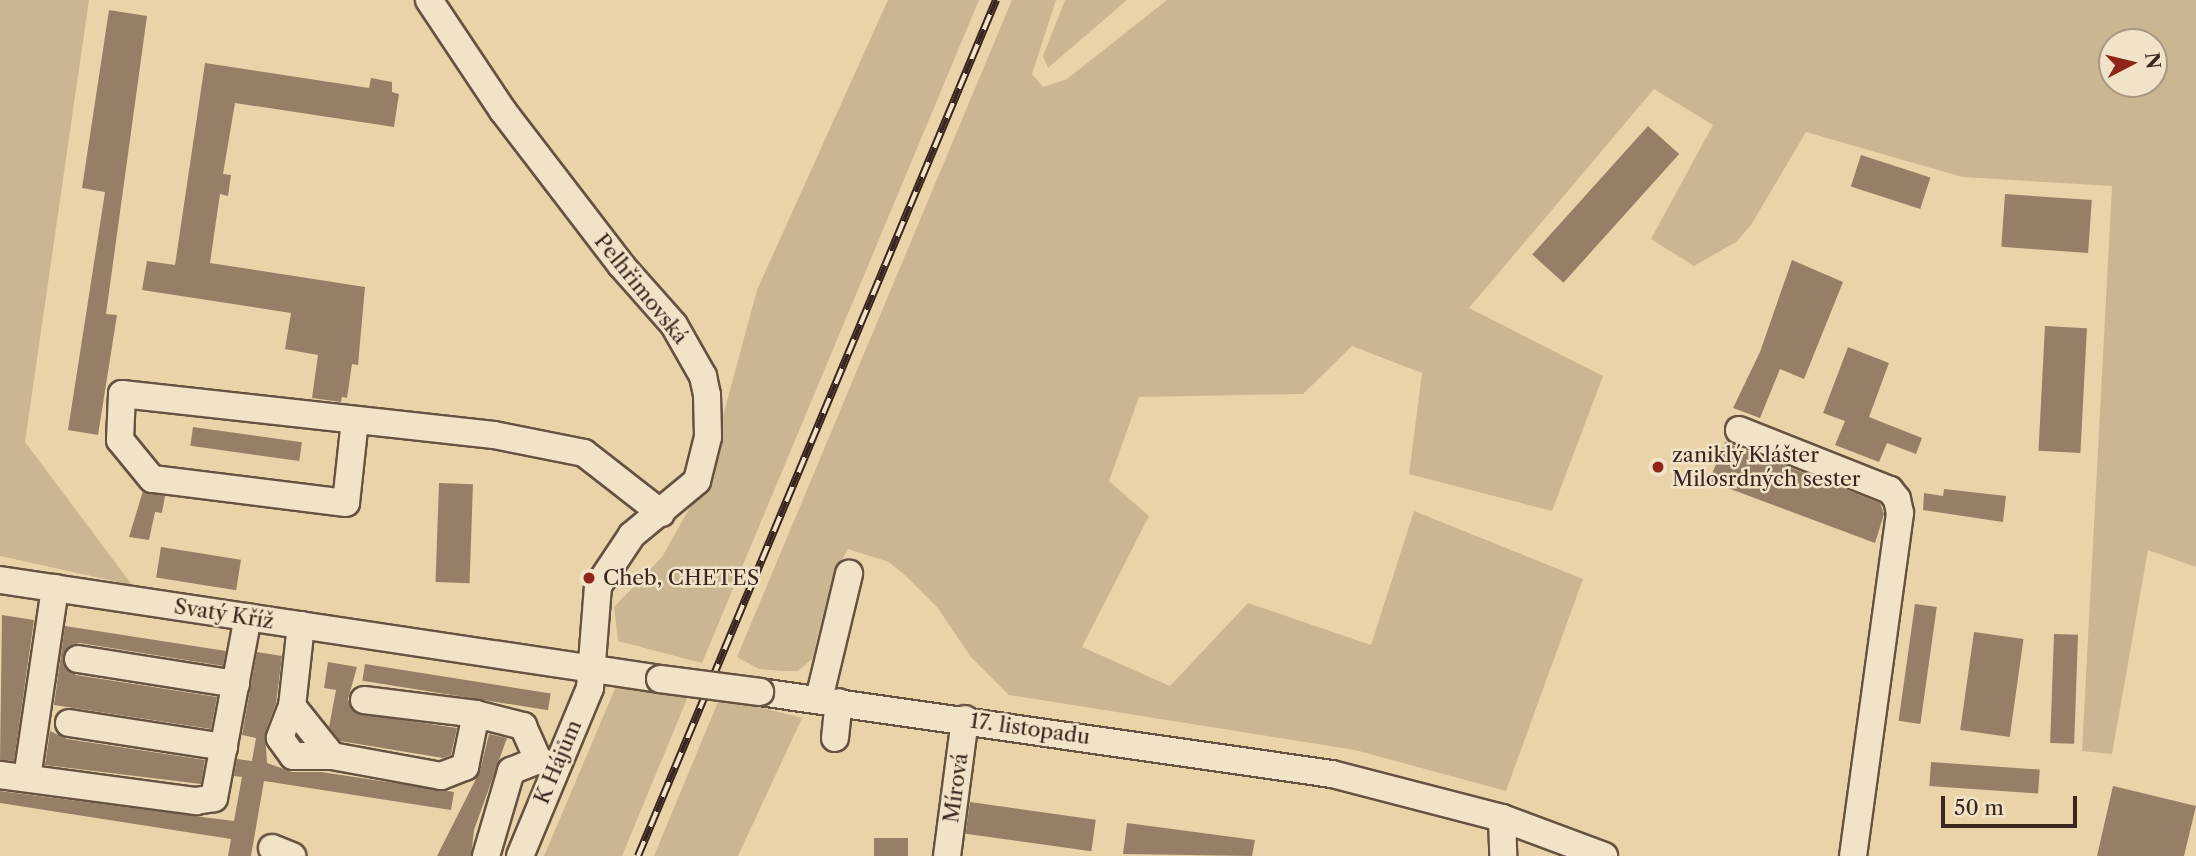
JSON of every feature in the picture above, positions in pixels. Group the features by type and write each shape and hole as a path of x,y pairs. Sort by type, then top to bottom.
{"street":[{"name":"Pelhřimovská","path":"429,0 503,111 621,265 674,325 703,376 708,415 705,457 697,481 614,555 598,586 594,667"},
{"path":"355,420 346,503 152,480 120,440 122,394 494,435 584,453 661,513"},
{"path":"1739,430 1890,490 1897,499 1900,513 1853,856"},
{"path":"835,738 829,701 849,574"},
{"name":"Svatý Kříž","path":"0,582 447,647"},
{"path":"27,778 55,588"},
{"path":"0,775 196,802 214,797 248,617"},
{"path":"301,625 292,706 279,738 293,756 332,756 441,776 465,767 476,714"},
{"name":"17. listopadu","path":"447,647 660,679 965,719 1332,774 1502,818 1554,847 1604,856"},
{"path":"78,659 236,684"},
{"name":"K Hájům","path":"523,848 546,764 590,688 594,667"},
{"path":"364,700 476,714 523,726 546,764 512,771 486,856"},
{"name":"Mírová","path":"947,856 965,719"},
{"path":"69,723 223,747"},
{"path":"1502,818 1503,856"},
{"path":"495,829 523,848"}],"shaded area":[{"path":"0,0 89,0 25,442 132,585 0,556"},
{"path":"888,0 979,0 702,663 618,641 614,607 662,557 706,479 757,290"},
{"path":"1012,0 1056,0 1032,74 1043,87 1067,79 1167,0 2196,0 2196,567 2148,550 2112,754 2082,751 2112,186 1962,177 1806,132 1751,225 1736,242 1694,266 1651,239 1713,125 1654,89 1469,308 1603,376 1552,511 1409,474 1422,373 1352,346 1303,394 1139,397 1109,481 1149,516 1082,647 1170,686 1248,603 1371,645 1414,511 1583,579 1506,791 1355,750 1009,695 971,657 937,607 907,577 889,562 848,549 834,573 812,659 798,671 759,669 737,657"},
{"path":"1065,0 1127,0 1048,68 1043,56"},
{"path":"617,684 683,693 687,699 622,856 544,856"},
{"path":"720,697 802,718 738,856 654,856"}],"building":[{"path":"109,10 147,16 106,314 117,315 98,435 68,430 105,192 82,188"},
{"path":"205,63 369,88 371,78 392,82 392,92 399,94 394,127 235,103 223,174 231,175 228,196 220,194 210,263 365,287 358,365 352,364 347,398 342,397 341,402 312,398 318,355 285,349 291,313 142,290 147,261 175,265"},
{"path":"1648,126 1679,154 1563,283 1532,255"},
{"path":"1861,155 1930,178 1920,209 1851,186"},
{"path":"2005,194 2092,200 2088,253 2001,247"},
{"path":"1792,260 1843,282 1804,379 1780,369 1760,418 1733,408 1760,352"},
{"path":"2045,326 2087,328 2080,453 2038,451"},
{"path":"1848,347 1889,363 1869,417 1922,438 1916,454 1887,443 1879,462 1835,445 1845,421 1823,413"},
{"path":"193,427 302,442 299,461 190,446"},
{"path":"1725,442 1880,503 1884,514 1875,543 1709,481"},
{"path":"439,483 473,484 470,583 436,582"},
{"path":"1944,489 2006,496 2003,522 1923,510 1924,493 1943,496"},
{"path":"143,491 165,496 162,513 155,512 149,540 129,537"},
{"path":"161,547 241,560 236,590 156,578"},
{"path":"1915,604 1937,607 1920,724 1899,721"},
{"path":"2,615 34,620 14,761 0,760"},
{"path":"65,626 226,651 223,666 80,643 72,645 63,656 64,665 76,675 217,697 211,729 54,705"},
{"path":"1974,632 2024,639 2010,737 1960,730"},
{"path":"2054,634 2078,635 2074,744 2050,743"},
{"path":"257,652 282,656 276,703 265,733 267,763 292,772 321,772 454,792 451,810 264,781 251,856 228,856 231,839 0,803 0,791 234,821 242,777 234,776 237,759 252,761 256,738 242,735"},
{"path":"328,662 357,667 348,699 355,713 457,728 451,755 443,758 340,741 329,727 336,690 324,688"},
{"path":"365,664 551,693 548,710 362,681"},
{"path":"50,731 67,739 205,760 201,784 45,765"},
{"path":"489,734 507,738 474,830 471,856 437,856 480,771"},
{"path":"1931,762 2040,770 2038,794 1929,786"},
{"path":"2113,786 2196,806 2184,856 2097,856"},
{"path":"970,802 1096,820 1091,851 966,834"},
{"path":"1127,823 1255,840 1252,856 1123,854"},
{"path":"874,838 908,838 908,856 874,856"}],"railway":[{"path":"638,856 996,0"}],"place":[{"name":"zaniklý Klášter Milosrdných sester","path":"1658,467"},
{"name":"Cheb, CHETES","path":"589,578"}]}
